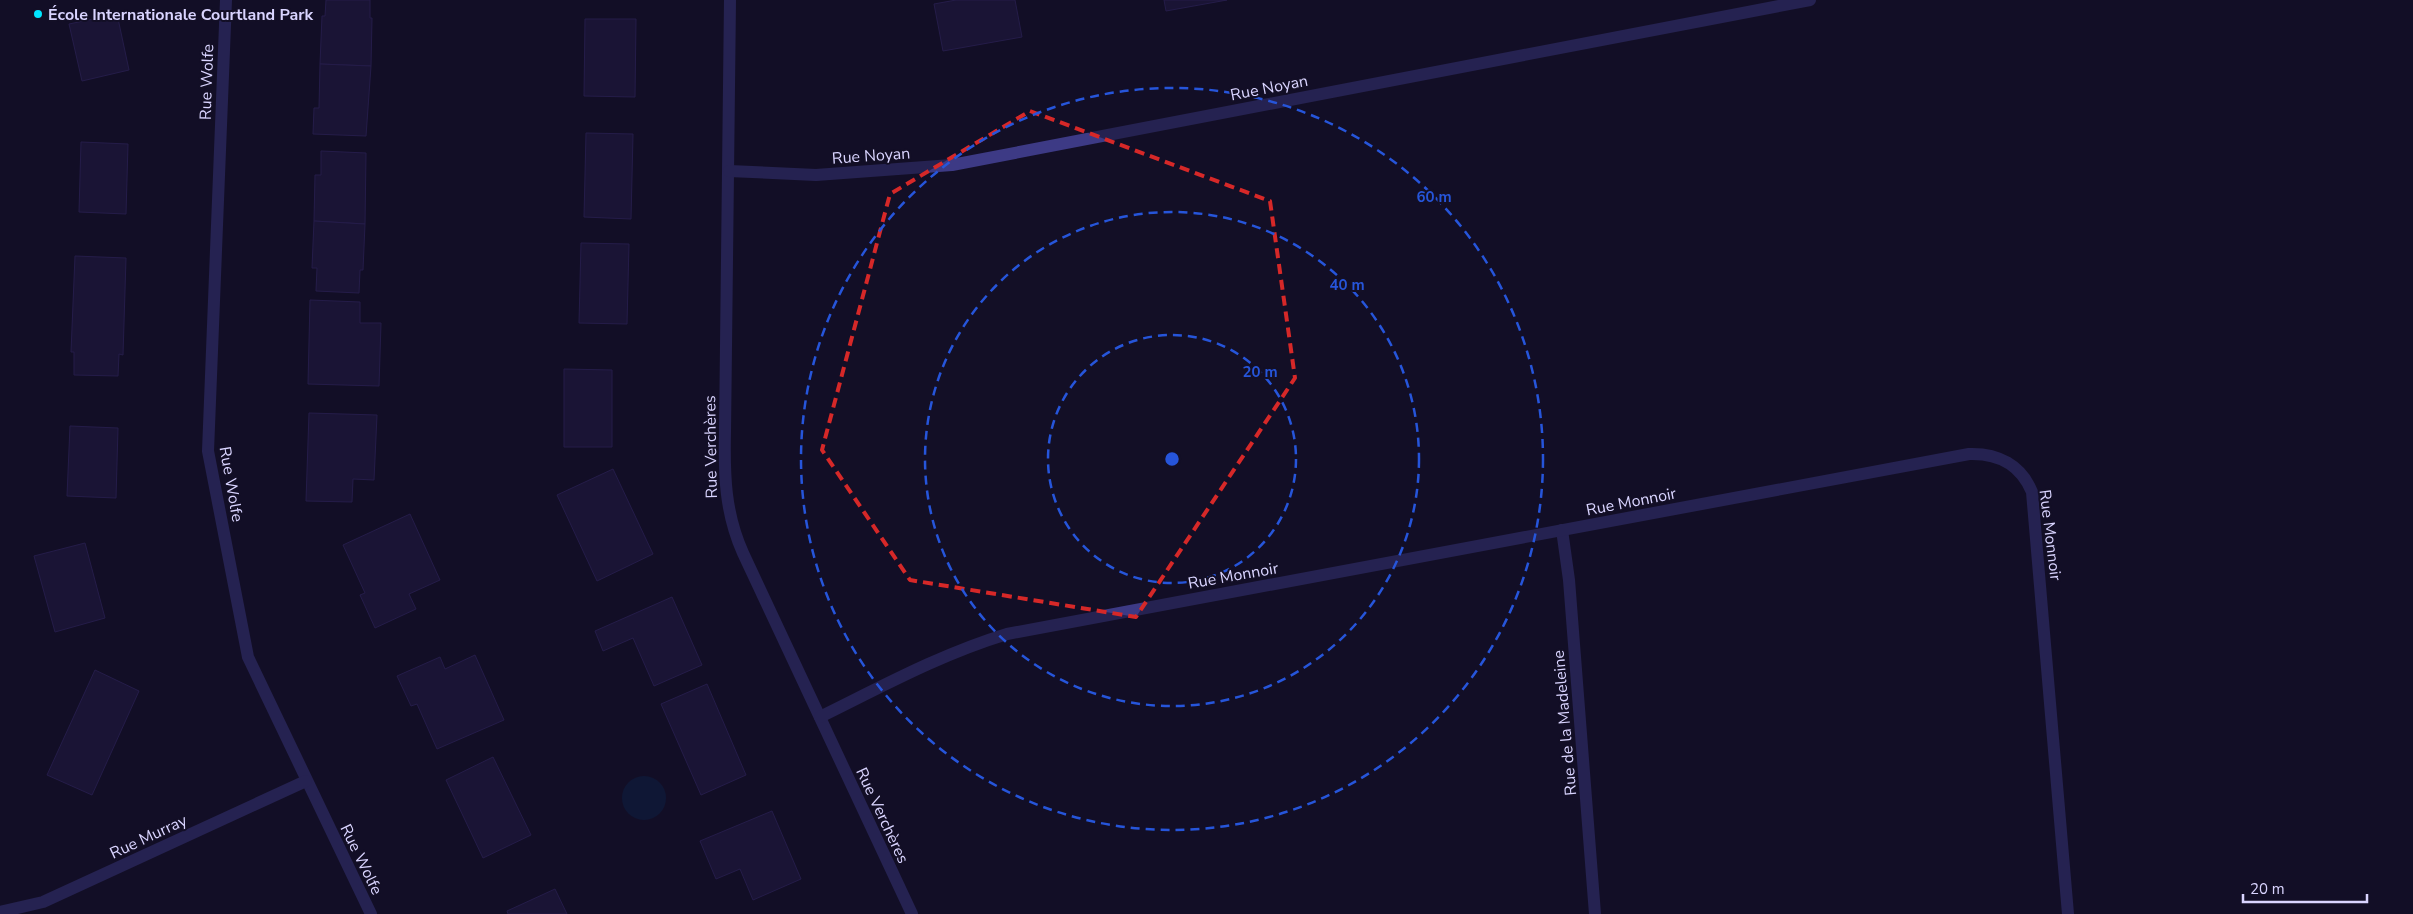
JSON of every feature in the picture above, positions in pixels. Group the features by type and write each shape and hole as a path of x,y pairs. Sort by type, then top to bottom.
{"street":[{"name":"Rue Wolfe","path":"226,0 208,451 248,657 371,914"},
{"name":"Rue Verchères","path":"730,0 724,440 727,500 736,536 912,914"},
{"name":"Rue Noyan","path":"729,171 816,175 952,165 1810,0"},
{"name":"Rue Monnoir","path":"820,717 928,663 980,642 1008,634 1969,454 1992,455 2012,465 2027,482 2034,509 2068,914"},
{"name":"Rue de la Madeleine","path":"1562,530 1569,580 1595,914"},
{"name":"Rue Murray","path":"0,912 43,902 306,781"}],"highlighted area":[{"path":"1030,111 1270,201 1295,378 1136,617 910,580 822,450 890,194"}],"water":[{"path":"644,776 656,780 662,786 666,798 662,810 656,816 644,820 632,816 626,810 622,798 626,786 632,780"}],"building":[{"path":"326,0 370,0 370,18 372,18 371,66 320,64 322,16 325,16"},
{"path":"956,0 1015,0 1022,37 943,51 934,4"},
{"path":"1164,0 1227,0 1166,11"},
{"path":"117,14 129,70 82,81 69,24"},
{"path":"585,19 636,19 635,97 584,96"},
{"path":"320,64 371,66 366,136 313,134 314,108 319,108"},
{"path":"586,133 633,134 631,219 584,217"},
{"path":"81,142 128,144 126,214 79,212"},
{"path":"321,151 366,153 365,224 314,221 315,175 321,175"},
{"path":"314,221 365,224 363,270 360,270 359,293 316,291 317,268 312,268"},
{"path":"581,243 629,244 627,324 579,323"},
{"path":"75,256 126,258 123,355 119,354 118,376 74,375 74,352 71,352"},
{"path":"310,300 360,302 360,323 381,323 379,386 308,384"},
{"path":"564,369 612,370 612,447 564,447"},
{"path":"309,413 377,415 374,480 353,479 352,502 306,501"},
{"path":"70,426 118,428 116,498 67,496"},
{"path":"613,469 653,554 597,581 557,495"},
{"path":"410,514 440,580 409,594 416,609 375,628 360,595 365,593 343,545"},
{"path":"85,543 105,618 55,632 34,556"},
{"path":"672,597 702,665 654,686 633,638 603,651 595,631"},
{"path":"475,655 504,720 437,749 417,704 411,706 397,676 440,657 445,669"},
{"path":"95,670 139,691 92,795 47,775"},
{"path":"707,684 746,775 701,795 661,704"},
{"path":"493,757 531,835 483,858 446,780"},
{"path":"772,811 801,879 753,900 740,869 716,879 700,841"},
{"path":"555,889 567,914 508,914 507,911"}],"place":[{"name":"École Internationale Courtland Park","path":"38,14"}]}
